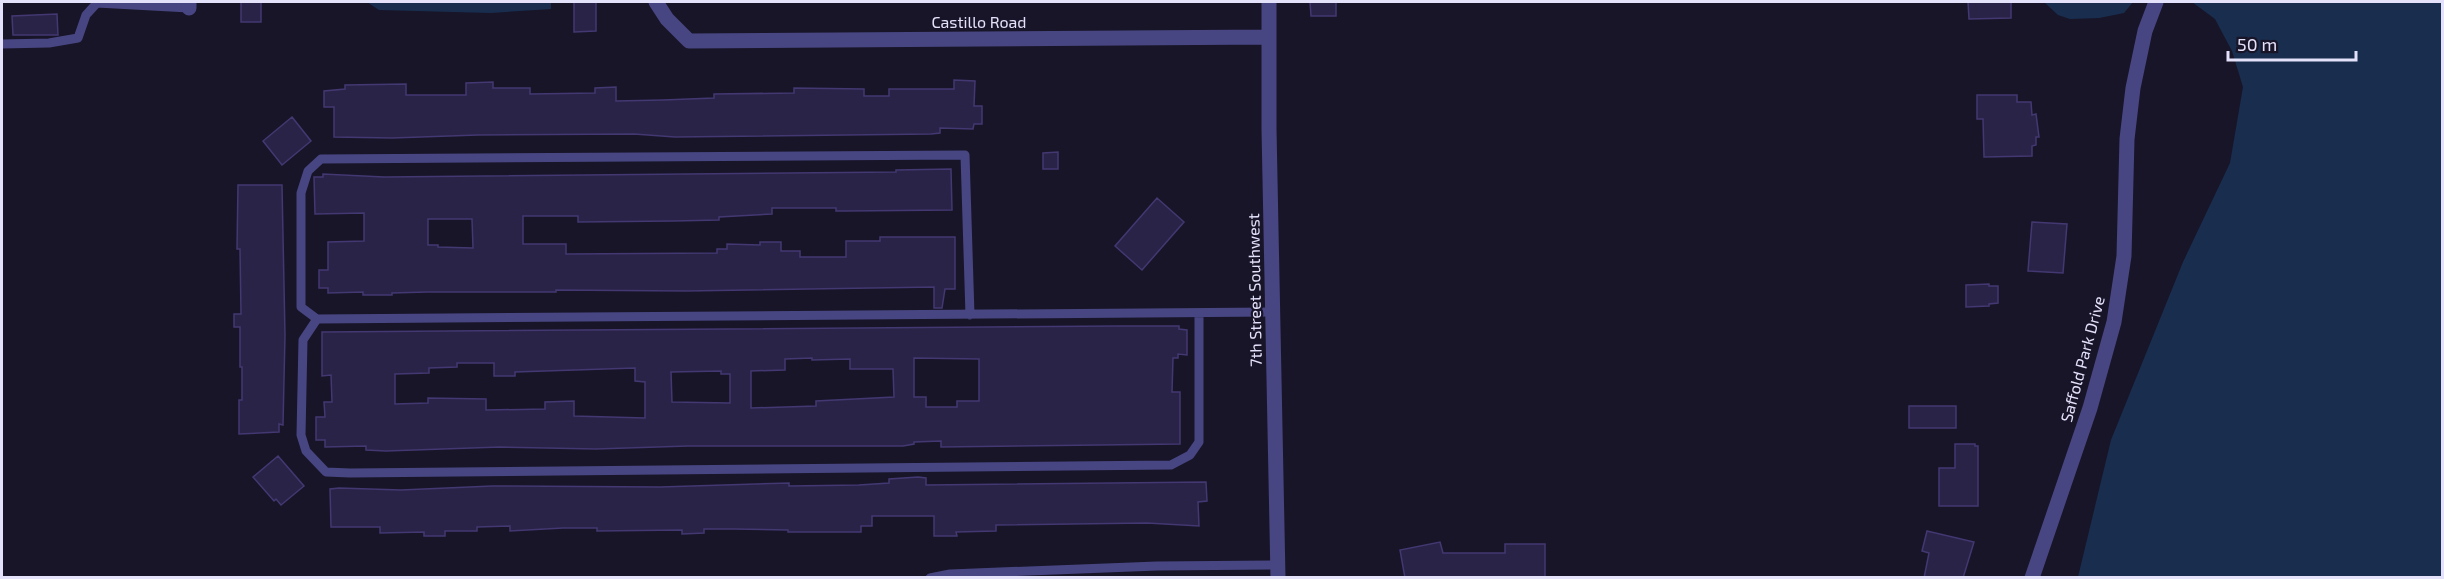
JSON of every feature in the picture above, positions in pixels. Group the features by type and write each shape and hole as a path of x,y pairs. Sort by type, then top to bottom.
{"street":[{"name":"Castillo Road","path":"656,2 667,19 689,40 1269,37"},
{"name":"7th Street Southwest","path":"1269,2 1278,572"},
{"name":"Saffold Park Drive","path":"2032,578 2090,408 2114,322 2124,256 2127,139 2133,87 2145,31 2156,2"}],"lane":[{"path":"2,44 49,43 78,38 86,15 97,3 189,5"},
{"path":"970,315 965,155 321,159 308,171 301,192 299,215 301,307 317,319 970,315 1273,312"},
{"path":"317,319 303,340 302,435 306,451 326,472 362,473 1171,465 1190,455 1199,442 1199,313"},
{"path":"930,578 950,574 1157,566 1278,572"}],"water":[{"path":"367,2 551,2 551,9 491,13 379,10"},
{"path":"2044,2 2133,2 2124,13 2099,18 2070,19 2058,15"},
{"path":"2192,2 2442,2 2442,577 2078,577 2111,440 2183,262 2230,163 2243,87 2232,51 2215,19"}],"building":[{"path":"241,2 261,2 261,22 241,22"},
{"path":"574,2 596,2 596,31 574,32"},
{"path":"1310,2 1336,2 1336,16 1311,16"},
{"path":"1968,2 2011,2 2011,18 1969,19"},
{"path":"57,14 58,35 13,35 12,16"},
{"path":"954,80 975,81 974,106 982,106 982,124 974,124 973,129 940,128 940,133 931,134 334,137 334,107 324,107 324,91 345,89 345,85 406,84 406,95 466,95 466,83 493,82 493,88 530,88 530,94 595,93 595,88 616,87 616,101 714,98 714,94 794,93 794,88 864,89 864,96 889,96 889,89 954,89"},
{"path":"1977,95 2017,95 2017,102 2031,102 2032,115 2036,114 2039,137 2036,137 2036,145 2032,146 2032,156 1984,157 1983,119 1977,119"},
{"path":"292,117 311,141 282,165 263,141"},
{"path":"1058,152 1058,169 1043,169 1043,153"},
{"path":"951,169 952,210 836,211 836,208 772,208 772,214 719,217 719,220 673,221 578,222 578,216 523,216 523,244 566,244 566,254 717,253 717,249 727,249 727,244 760,245 760,242 781,242 781,251 800,251 800,257 846,257 846,241 880,241 880,237 955,237 955,289 945,289 942,308 934,308 934,287 686,291 556,290 556,292 392,293 392,295 363,295 363,292 328,293 328,288 319,288 319,270 328,270 328,242 364,241 364,213 315,214 314,177 323,177 323,174 384,177 896,172 896,170","holes":["428,219 472,219 473,248 428,245"]},
{"path":"238,185 282,185 285,335 283,425 279,424 279,432 239,434 242,367 240,367 240,327 234,327 234,314 241,314 240,249 237,249"},
{"path":"1157,198 1184,222 1142,270 1115,246"},
{"path":"2032,222 2067,224 2063,273 2028,271"},
{"path":"1989,284 1989,286 1998,286 1998,303 1989,304 1989,306 1966,307 1966,285"},
{"path":"1179,326 1179,329 1187,330 1187,355 1178,354 1178,358 1173,358 1172,392 1180,392 1180,444 941,447 941,441 914,442 914,444 903,446 688,446 596,449 500,447 386,451 366,450 366,446 325,447 325,440 316,440 316,417 325,417 324,402 332,402 331,375 322,376 322,332","holes":["914,358 979,359 979,401 957,401 957,407 926,407 926,397 914,397","785,359 850,359 850,369 893,369 894,397 816,401 816,406 751,408 751,371 785,370","457,363 494,363 494,376 515,376 515,372 635,368 635,381 645,382 645,418 574,416 574,401 545,402 545,409 486,410 486,399 428,398 428,403 395,404 395,374 429,373 429,368 457,367","721,371 721,374 730,374 730,403 672,402 671,372"]},
{"path":"1909,406 1956,406 1956,428 1909,428"},
{"path":"1955,444 1978,446 1978,506 1939,506 1939,468 1955,468"},
{"path":"278,456 304,486 281,505 276,499 274,501 253,477"},
{"path":"926,478 926,485 1206,482 1207,501 1198,502 1199,526 1147,523 996,525 996,531 956,532 957,536 934,536 934,516 872,516 872,526 861,526 861,532 704,529 704,533 682,534 682,530 597,531 597,528 510,531 510,526 477,527 477,531 445,531 445,536 424,536 424,532 380,533 380,527 331,527 330,489 339,488 401,490 492,486 660,487 789,483 789,486 859,485 889,483 889,479"},
{"path":"1927,531 1974,542 1963,578 1924,578 1929,553 1922,551"},
{"path":"1440,542 1443,553 1505,553 1505,544 1545,544 1545,578 1405,578 1400,550"}]}
